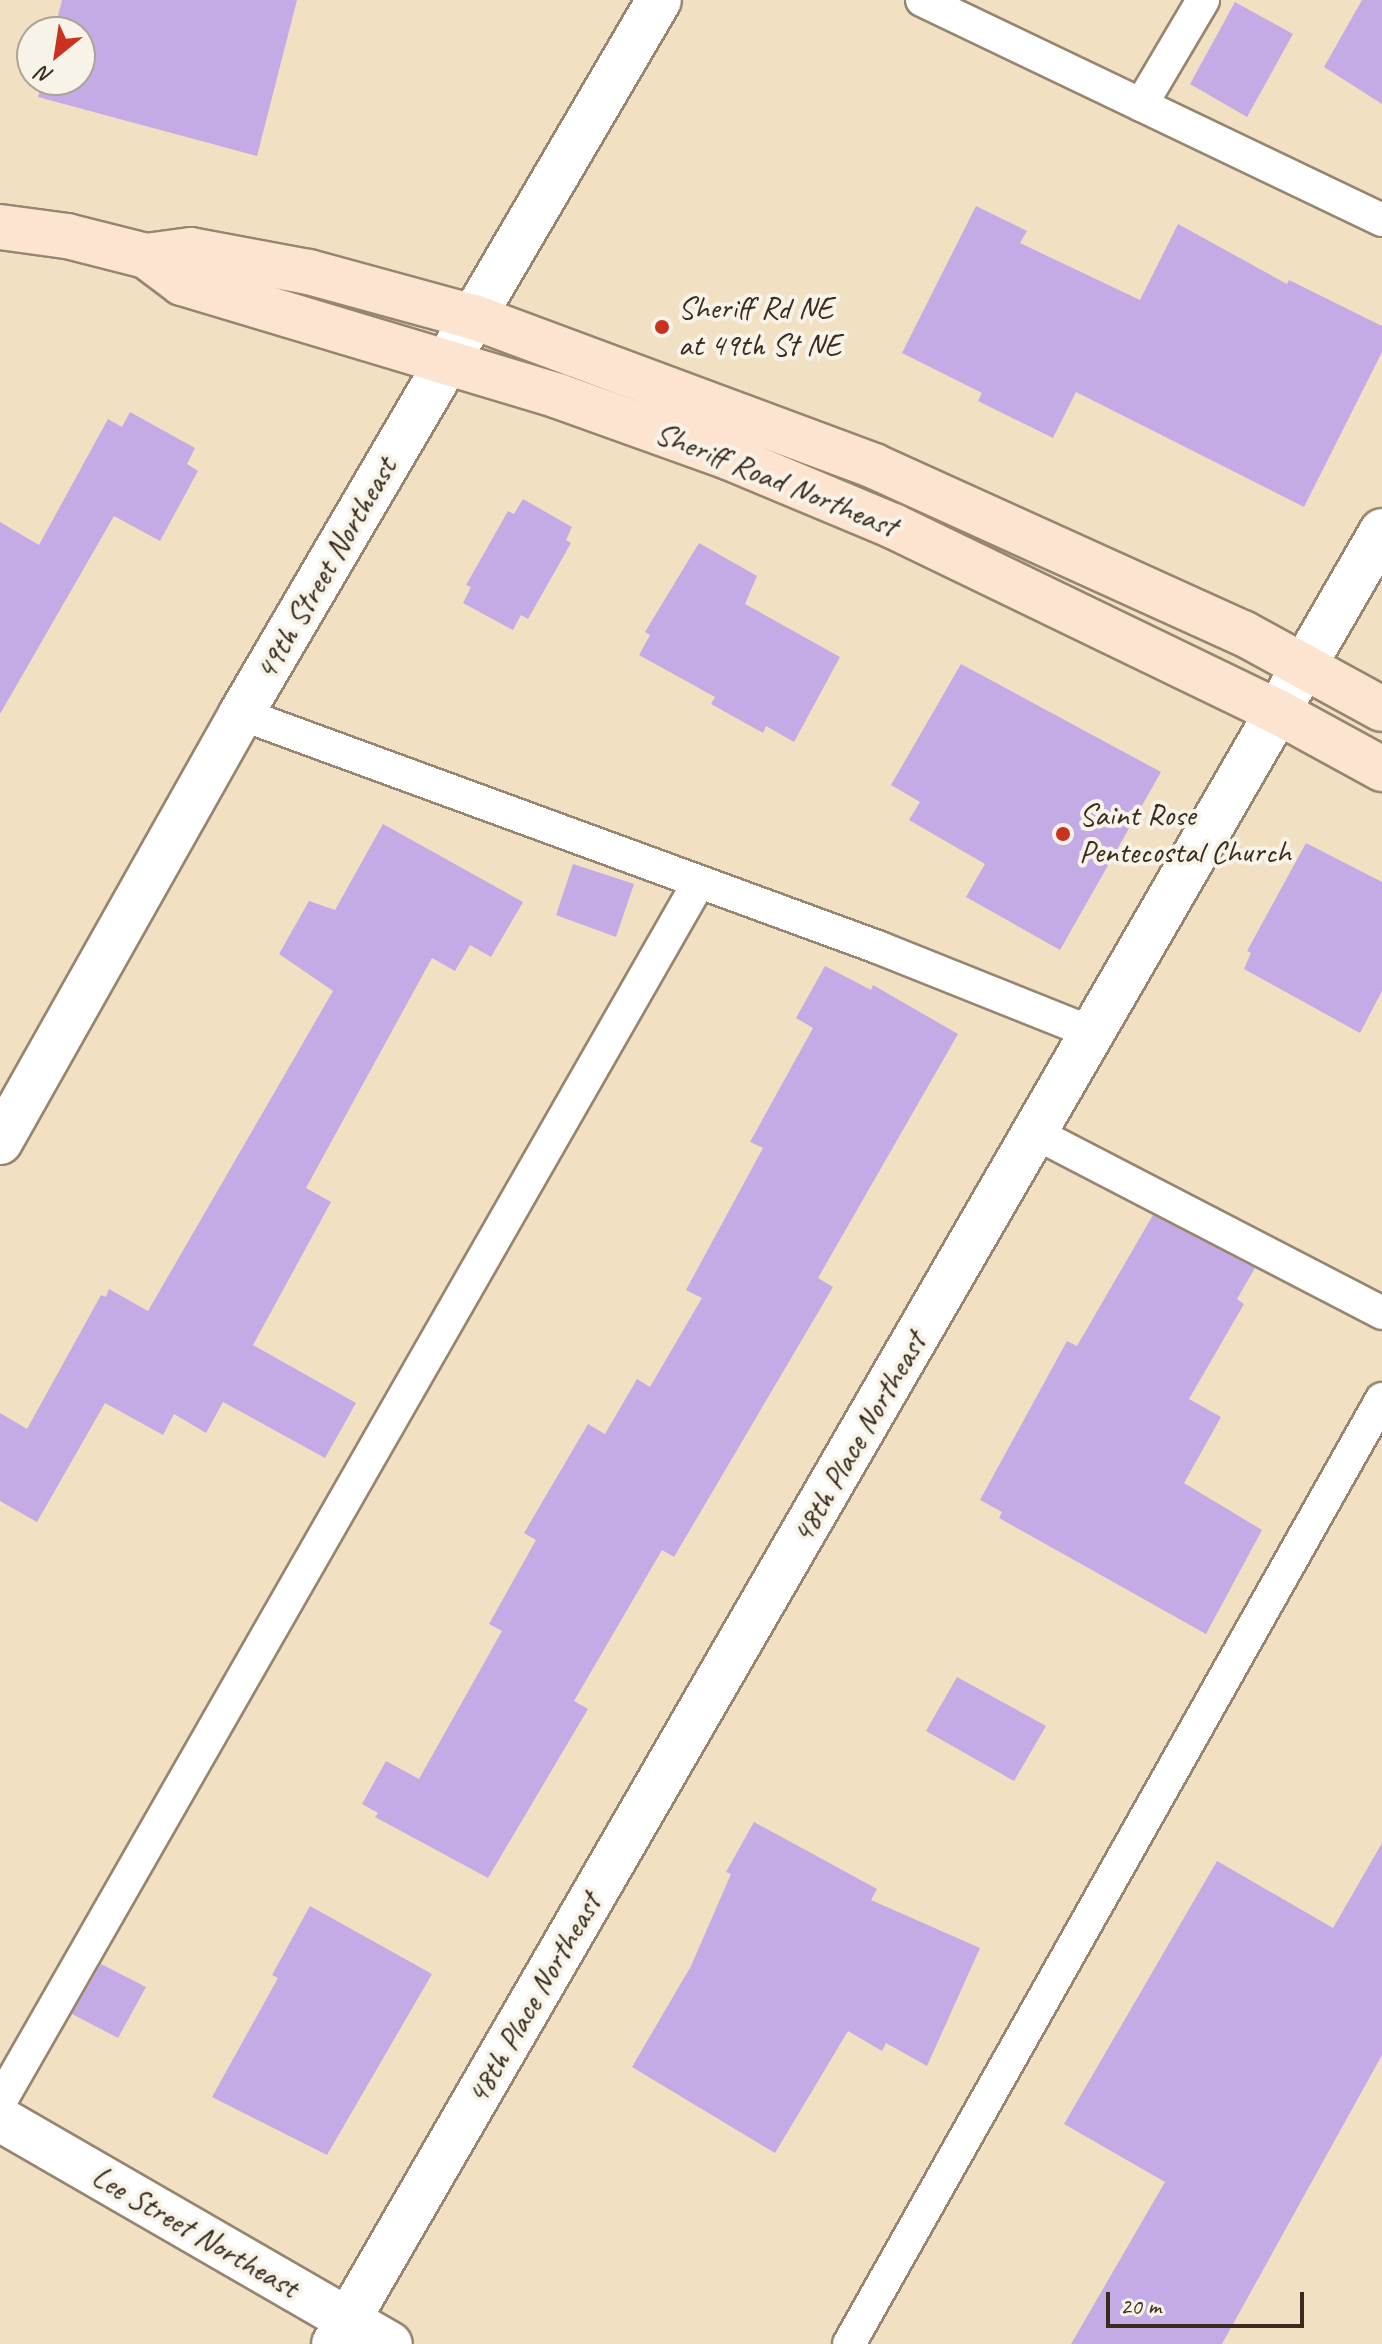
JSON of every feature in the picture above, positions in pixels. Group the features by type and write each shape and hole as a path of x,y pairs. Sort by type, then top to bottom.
{"main road":[{"name":"Sheriff Road Northeast","path":"0,227 67,236 146,256 191,250 309,272 474,317 874,466 1302,665 1382,709"},
{"name":"Sheriff Road Northeast","path":"146,256 182,283 605,412 893,526 1278,712 1382,769"}],"street":[{"name":"49th Street Northeast","path":"0,1142 241,714 659,0"},
{"name":"48th Place Northeast","path":"341,2332 1382,531"},
{"name":"Lee Street Northeast","path":"0,2119 341,2332 390,2344"}],"lane":[{"path":"922,0 1382,220"},
{"path":"1141,105 1203,0"},
{"path":"241,714 699,882 1093,1033"},
{"path":"0,2102 699,882"},
{"path":"1035,1133 1382,1313"},
{"path":"849,2344 1382,1399"}],"building":[{"path":"62,0 297,0 257,156 38,97 96,96 96,16 58,16"},
{"path":"1362,0 1382,0 1382,104 1324,67"},
{"path":"1235,2 1293,34 1247,117 1190,84"},
{"path":"976,206 1027,231 1020,243 1140,300 1178,224 1287,284 1289,280 1382,326 1382,352 1304,507 1076,392 1053,438 978,401 982,393 902,353"},
{"path":"130,412 195,448 187,464 198,471 160,541 114,516 0,714 0,522 39,545 108,419 122,427"},
{"path":"523,499 572,527 566,540 571,543 528,619 521,615 513,630 463,603 471,587 466,585 508,511 514,514"},
{"path":"699,543 757,576 745,604 840,657 794,742 766,726 763,733 711,704 715,697 639,655 650,635 645,632"},
{"path":"961,664 1161,772 1060,950 966,897 985,864 909,820 920,802 891,785"},
{"path":"383,824 523,902 491,957 470,945 455,971 432,958 306,1188 331,1202 253,1345 356,1403 325,1458 223,1402 206,1433 174,1414 163,1435 105,1403 37,1522 0,1501 0,1413 27,1429 101,1295 106,1297 109,1289 148,1311 333,991 279,954 309,901 335,910"},
{"path":"1306,843 1382,882 1382,991 1360,1033 1244,969 1251,953 1247,951"},
{"path":"573,864 634,884 616,937 556,915"},
{"path":"825,966 871,990 873,985 958,1034 818,1278 833,1287 674,1557 662,1550 574,1701 588,1709 488,1878 375,1817 378,1813 362,1804 386,1761 419,1779 502,1631 489,1624 536,1540 524,1533 588,1424 605,1434 637,1379 650,1387 702,1298 686,1290 763,1148 750,1142 813,1028 796,1018"},
{"path":"1153,1215 1255,1268 1237,1299 1244,1304 1189,1399 1221,1417 1184,1483 1262,1530 1206,1634 999,1518 1002,1512 980,1500 1067,1341 1077,1346"},
{"path":"957,1677 1046,1726 1014,1781 926,1731"},
{"path":"754,1822 877,1889 871,1900 980,1948 927,2066 886,2043 882,2051 848,2031 775,2153 632,2067 691,1966 731,1874 726,1872"},
{"path":"1382,1843 1382,2055 1222,2344 1071,2344 1165,2182 1064,2124 1217,1861 1333,1928"},
{"path":"310,1906 432,1974 327,2155 212,2097 278,1978 272,1975"},
{"path":"101,1964 146,1987 118,2038 72,2014"}],"place":[{"name":"Sheriff Rd NE at 49th St NE","path":"662,327"},
{"name":"Saint Rose Pentecostal Church","path":"1063,834"}]}
